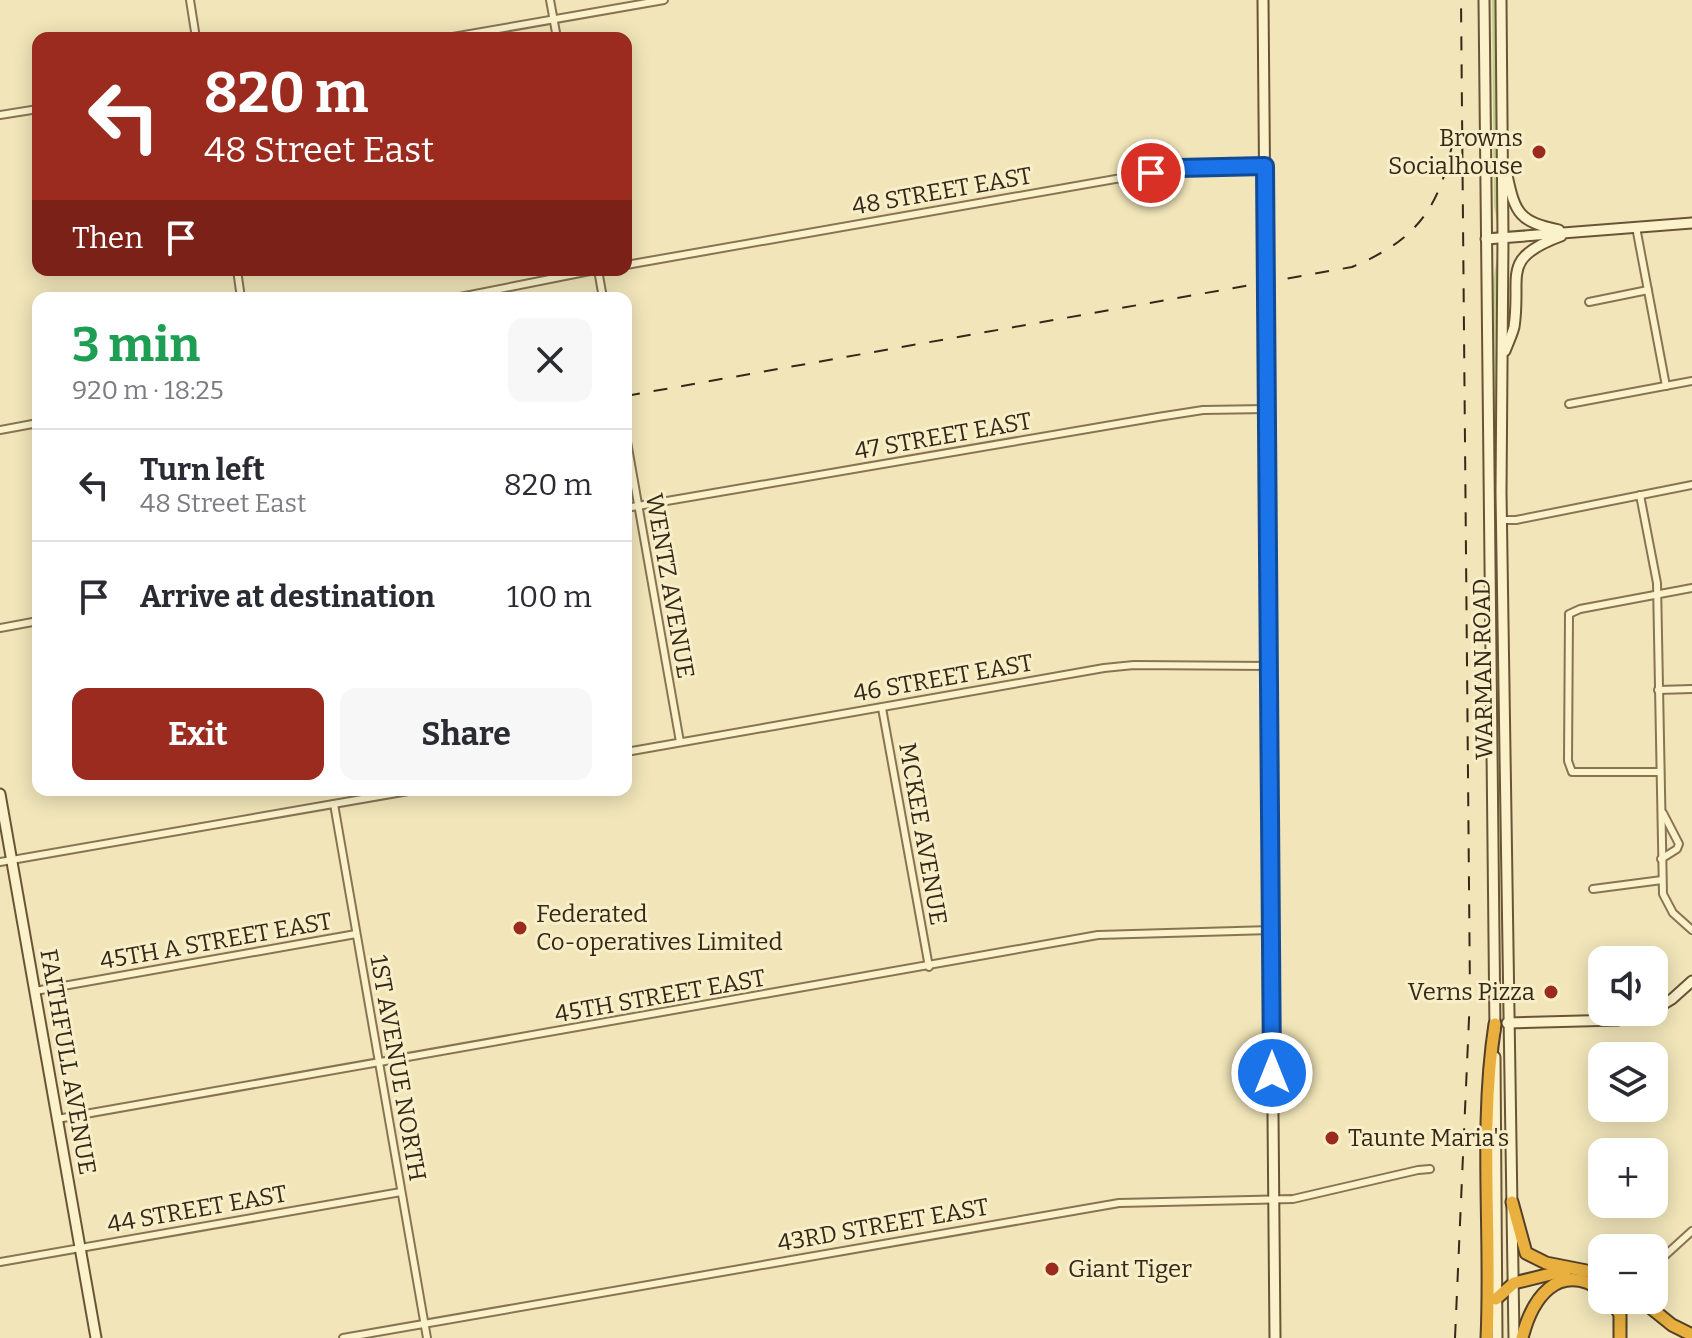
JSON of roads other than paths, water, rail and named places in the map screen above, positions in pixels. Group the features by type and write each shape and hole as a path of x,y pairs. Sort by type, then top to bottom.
{"highway":[{"path":"1487,1338 1486,1130 1488,1069 1495,1024"},
{"path":"1512,1202 1526,1253 1546,1263 1588,1270"},
{"path":"1496,1299 1514,1283 1552,1272 1584,1269"},
{"path":"1522,1338 1532,1307 1540,1295 1563,1282 1577,1281 1588,1285"},
{"path":"1619,1314 1620,1338"},
{"path":"1658,1314 1692,1335"}],"main road":[{"path":"1263,0 1275,1338"},
{"name":"WARMAN ROAD","path":"1484,0 1497,1338"},
{"name":"WARMAN ROAD","path":"1501,0 1501,520 1514,1338"},
{"path":"1503,156 1512,198 1521,216 1537,225 1571,232"},
{"path":"1486,239 1692,223"},
{"path":"1502,358 1514,328 1515,282 1520,260 1537,245 1571,232"},
{"path":"1487,422 1495,460 1496,505 1501,520"},
{"name":"FAITHFULL AVENUE","path":"0,794 96,1338"},
{"path":"1668,1001 1692,981"},
{"path":"1495,1024 1588,1021"}],"street":[{"path":"190,0 195,32"},
{"path":"550,0 556,32"},
{"path":"483,32 664,0"},
{"path":"0,115 32,110"},
{"name":"48 STREET EAST","path":"632,264 1178,168 1265,166"},
{"path":"1636,227 1666,386"},
{"path":"485,292 567,276"},
{"path":"1589,302 1648,290"},
{"path":"1569,404 1692,381"},
{"name":"47 STREET EAST","path":"632,507 1203,410 1266,409"},
{"path":"0,430 32,424"},
{"name":"WENTZ AVENUE","path":"632,474 680,742"},
{"path":"1501,520 1516,520 1692,485"},
{"path":"1640,495 1657,595 1662,880 1669,908 1692,930"},
{"path":"1659,772 1572,772 1568,761 1569,614 1580,609 1692,588"},
{"path":"0,628 32,622"},
{"name":"46 STREET EAST","path":"632,751 1119,666 1269,666"},
{"path":"1658,690 1692,689"},
{"name":"MCKEE AVENUE","path":"882,708 929,967"},
{"path":"0,862 380,796"},
{"name":"1ST AVENUE NORTH","path":"334,804 427,1338"},
{"path":"1660,807 1679,844 1677,849 1661,859"},
{"path":"1593,889 1662,880"},
{"name":"45TH STREET EAST","path":"57,1119 1114,933 1271,930"},
{"name":"45TH A STREET EAST","path":"35,991 356,934"},
{"name":"43RD STREET EAST","path":"343,1338 1119,1203 1293,1199 1430,1169"},
{"name":"44 STREET EAST","path":"0,1262 401,1192"},
{"path":"1668,1253 1692,1231"},
{"path":"1684,1240 1690,1246"}],"railway":[{"path":"1455,1338 1470,996 1461,0"},
{"path":"632,395 1352,267 1394,245 1423,217 1442,182 1454,135"}],"place":[{"name":"Browns Socialhouse","path":"1539,152"},
{"name":"Federated Co-operatives Limited","path":"520,928"},
{"name":"Verns Pizza","path":"1551,992"},
{"name":"Taunte Maria's","path":"1332,1138"},
{"name":"Giant Tiger","path":"1052,1269"}]}
